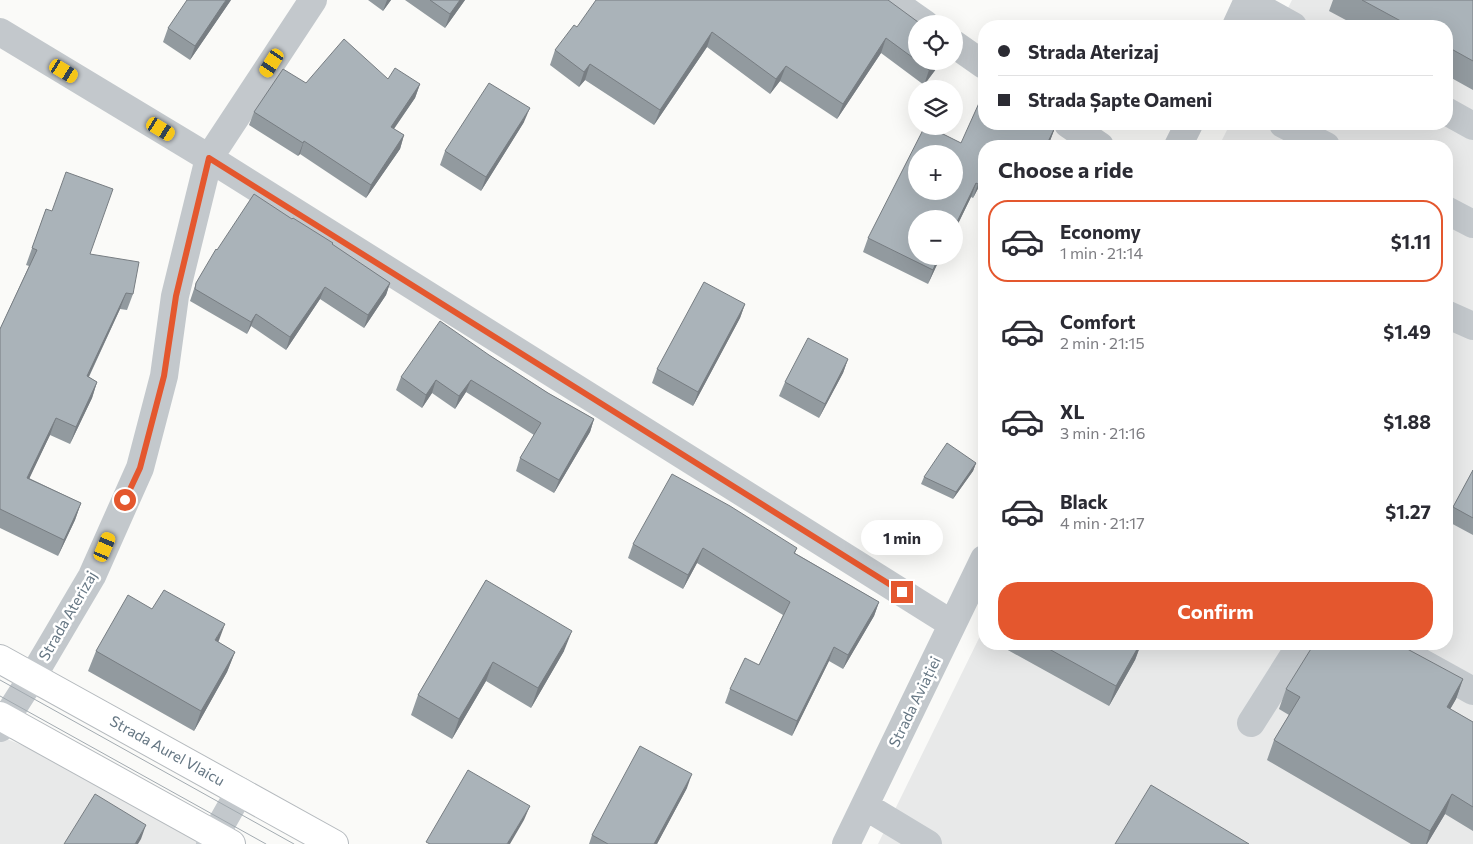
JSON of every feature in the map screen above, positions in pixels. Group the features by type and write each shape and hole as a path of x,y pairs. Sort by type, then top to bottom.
{"main road":[{"name":"Strada Aurel Vlaicu","path":"0,659 334,844"},
{"path":"2,721 219,841"}],"street":[{"name":"Strada Aterizaj","path":"2,721 33,676 92,576 140,468 164,376 176,296 209,158 313,0"},
{"path":"891,0 912,15"},
{"path":"1239,20 1248,0 1283,20"},
{"path":"0,32 209,158 952,624"},
{"path":"963,50 978,61"},
{"path":"1453,115 1473,126"},
{"path":"1077,130 1091,140"},
{"path":"1295,130 1314,140"},
{"path":"1453,214 1473,224"},
{"path":"1453,317 1473,326"},
{"name":"Strada Aviației","path":"846,844 978,571"},
{"path":"1250,723 1297,650"},
{"path":"1399,650 1473,691"},
{"path":"219,841 240,791"},
{"path":"865,806 928,844"}],"shaded area":[{"path":"1292,0 1473,0 1473,844 878,844 978,640 978,650 1453,650 1453,140 1222,140 1227,130 1453,130 1453,20 1282,20"},
{"path":"0,736 201,821 238,844 0,844"}],"building":[{"path":"187,0 226,0 195,46 168,28"},
{"path":"430,0 460,0 450,14"},
{"path":"596,0 888,0 908,15 908,54 886,38 843,104 786,66 776,79 712,32 660,110 590,64 584,72 555,50 574,25 577,27"},
{"path":"1362,0 1473,0 1473,61 1453,50 1453,20 1399,20"},
{"path":"344,39 388,79 395,68 420,84 391,127 404,135 371,185 304,141 303,143 254,112 283,69 306,83"},
{"path":"489,83 530,108 486,177 445,151"},
{"path":"978,105 978,130 1054,130 1049,140 978,140 978,184 976,183 963,210 908,210 908,258 868,238 908,159 908,200 963,200 963,145 915,145 920,135 945,135 961,143"},
{"path":"66,172 113,189 90,254 139,262 133,294 126,293 87,376 97,382 76,427 56,418 27,478 81,503 64,540 0,509 0,329 37,250 32,248 46,209 52,211"},
{"path":"254,194 333,243 390,283 368,315 325,287 290,337 256,314 251,322 195,289 196,283 216,249"},
{"path":"923,265 935,265 933,270"},
{"path":"704,282 745,304 698,392 657,369"},
{"path":"440,321 548,393 594,419 559,480 520,458 541,423 471,380 459,396 436,380 426,395 401,377"},
{"path":"808,338 848,359 825,404 785,382"},
{"path":"947,443 976,463 956,492 924,477"},
{"path":"1473,470 1473,518 1453,507"},
{"path":"672,474 730,506 797,548 794,553 879,602 848,655 834,647 797,721 730,689 745,658 759,665 790,602 703,548 688,575 633,544"},
{"path":"486,580 572,631 538,688 493,662 459,719 418,695"},
{"path":"164,590 225,624 215,640 235,652 201,711 96,651 128,595 152,609"},
{"path":"1051,650 1137,650 1116,686"},
{"path":"1310,650 1409,650 1463,679 1447,707 1473,722 1473,807 1452,794 1430,831 1274,740 1300,697 1286,689"},
{"path":"640,746 692,774 654,844 608,844 592,835"},
{"path":"468,770 530,806 507,844 430,844 426,842"},
{"path":"1151,785 1249,844 1115,844"},
{"path":"95,794 146,825 135,844 64,844"}],"tram line":[{"path":"0,680 294,844"},
{"path":"0,696 266,844"}],"route":[{"path":"125,500 140,468 164,376 176,296 209,158 902,592"}]}
